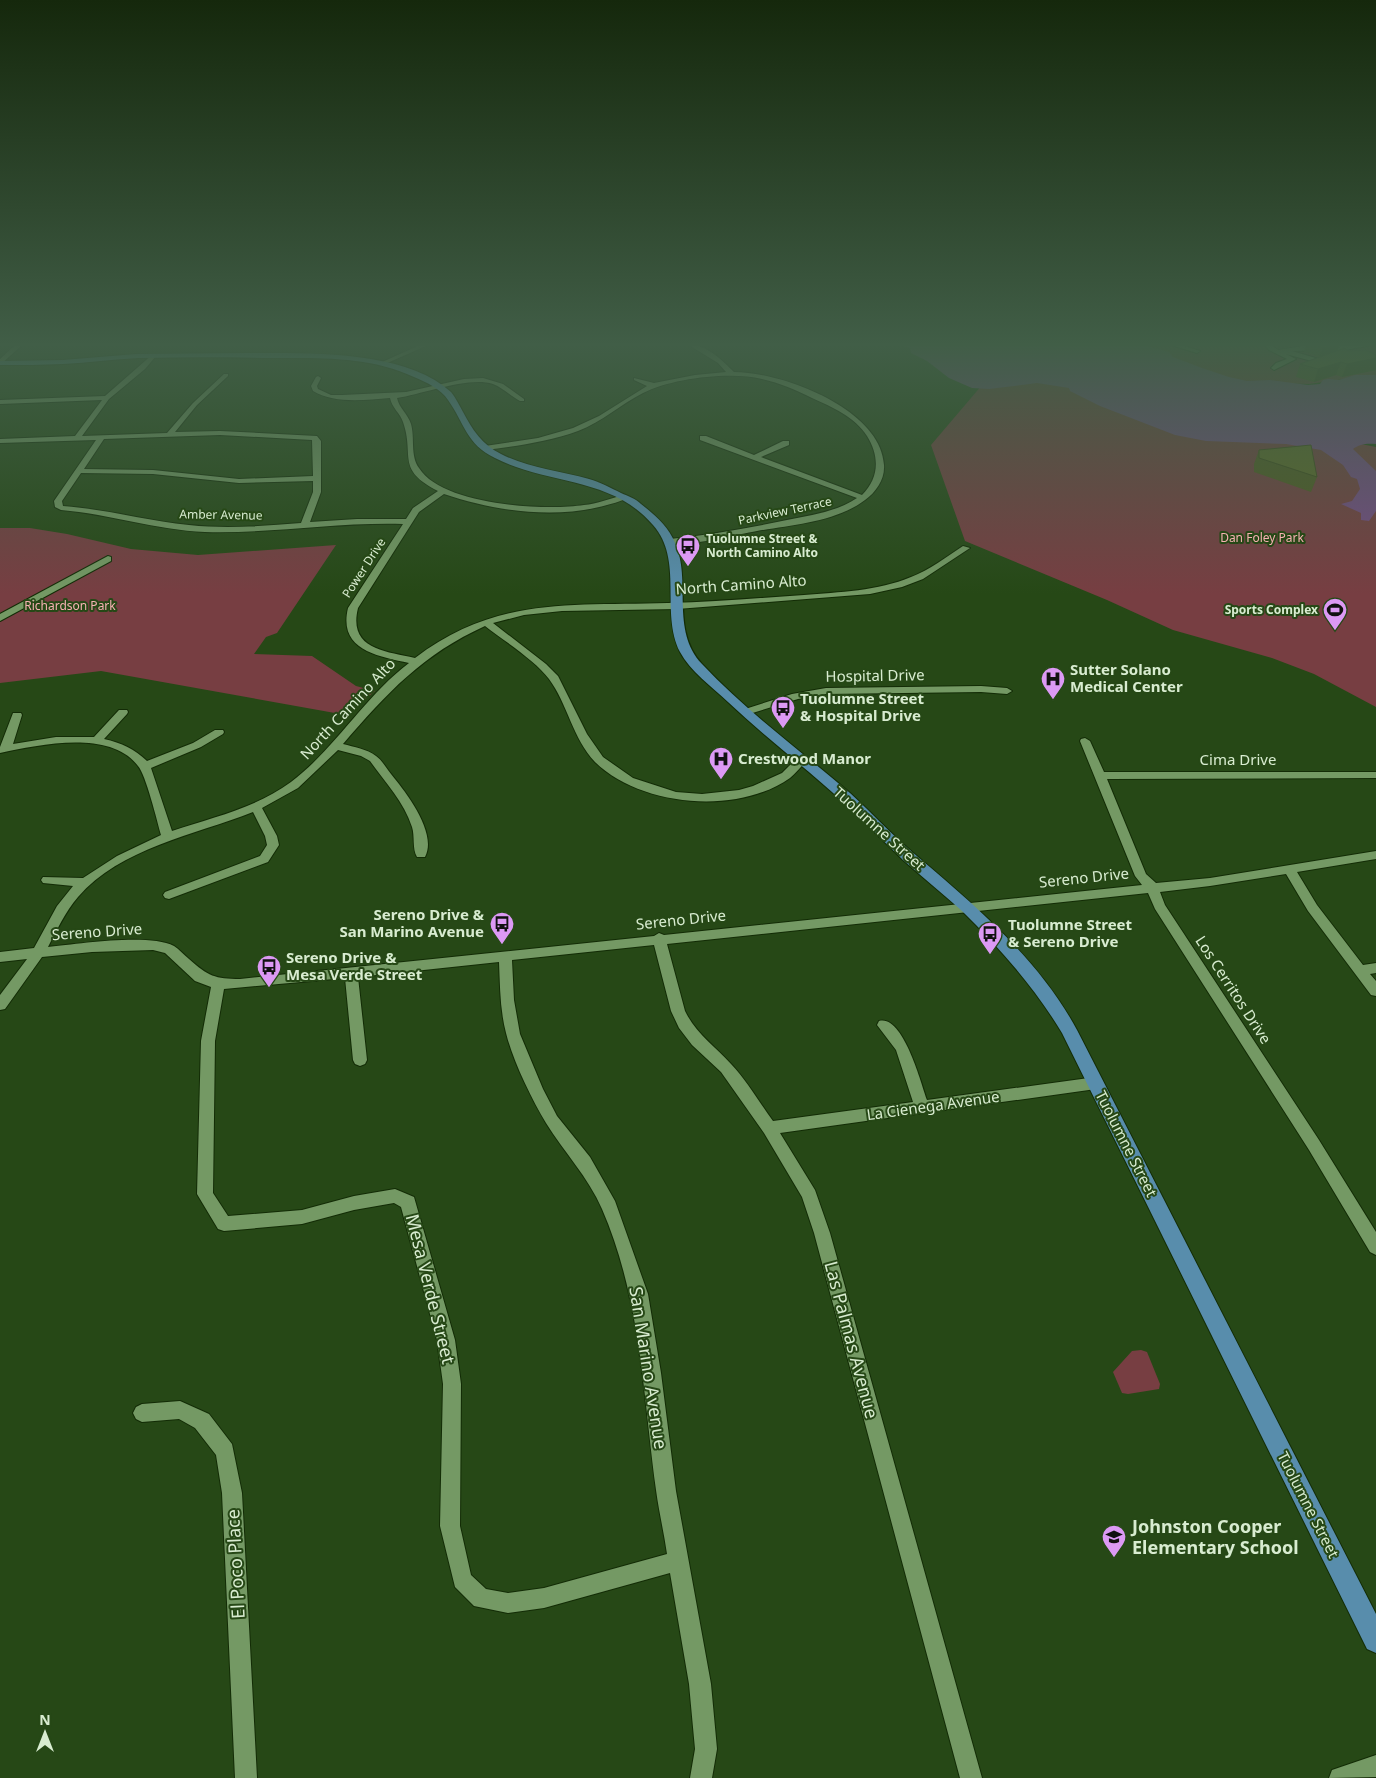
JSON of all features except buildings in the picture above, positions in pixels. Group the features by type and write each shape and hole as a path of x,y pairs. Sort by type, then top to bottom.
{"main road":[{"name":"Tuolumne Street","path":"467,428 485,448 508,461 533,469 590,482 636,503 657,523 670,542 674,558 679,630 686,652 697,666 909,857 967,906 1014,956 1050,1001 1069,1030 1376,1640"}],"street":[{"path":"77,438 85,428"},
{"path":"170,434 175,428"},
{"path":"407,428 415,470 428,483 442,491 494,505 533,509 582,508 624,497"},
{"name":"Parkview Terrace","path":"485,448 561,434 577,428"},
{"name":"Parkview Terrace","path":"670,542 726,535 831,513 863,498 874,488 880,476 881,463 871,435 865,428"},
{"path":"0,440 235,433 314,438 316,441 318,492 304,526"},
{"name":"Amber Avenue","path":"102,437 58,502 61,508 104,512 153,524 203,529 304,526 370,521 407,522"},
{"path":"704,438 863,498"},
{"path":"755,457 786,443"},
{"path":"78,471 170,473 240,481 318,478"},
{"name":"Power Drive","path":"419,662 369,648 360,643 350,632 349,618 353,608 407,522 421,505 442,491"},
{"name":"North Camino Alto","path":"0,1005 39,953 66,904 86,883 134,852 168,837 239,814 278,796 306,777 337,746 380,696 419,662 454,637 486,622 522,612 555,608 676,606 873,591 928,574 966,548"},
{"path":"0,618 108,559"},
{"path":"486,622 542,666 554,678 582,734 599,759 629,781 675,796 702,798 740,794 758,789 786,775 802,760"},
{"name":"Hospital Drive","path":"746,712 796,696 826,691 981,689 1008,691"},
{"path":"97,741 123,712"},
{"path":"3,749 17,715"},
{"path":"145,766 196,745 219,732"},
{"path":"3,749 51,741 97,741 131,751 140,758 145,766 168,837"},
{"name":"Los Cerritos Drive","path":"1085,741 1141,876 1153,888 1159,906 1314,1145 1376,1247"},
{"path":"337,746 365,754 374,759 414,816 422,842 421,854"},
{"name":"Cima Drive","path":"1100,776 1376,775"},
{"path":"169,895 264,859 273,845 271,836 255,806"},
{"name":"Sereno Drive","path":"0,957 92,947 153,944 170,950 200,977 218,984 240,984 659,938 1210,882 1376,855"},
{"path":"1289,868 1312,908 1376,991"},
{"path":"47,880 86,883"},
{"name":"Las Palmas Avenue","path":"659,938 678,1011 684,1024 697,1040 726,1068 769,1128 809,1195 822,1233 971,1778"},
{"name":"San Marino Avenue","path":"505,955 507,1000 513,1034 536,1091 552,1120 584,1162 609,1206 638,1294 652,1373 666,1491 700,1684 706,1749 702,1778"},
{"path":"1360,970 1376,968"},
{"path":"351,972 360,1060"},
{"name":"Mesa Verde Street","path":"218,984 208,1041 205,1194 224,1224 302,1217 354,1203 395,1196 408,1202 446,1340 452,1384 450,1526 462,1580 481,1599 508,1603 544,1598 678,1561"},
{"path":"884,1025 902,1048 922,1108"},
{"name":"La Cienega Avenue","path":"769,1128 1096,1084"},
{"name":"El Poco Place","path":"142,1413 180,1410 202,1421 225,1451 232,1493 246,1778"},
{"path":"1340,1778 1376,1766"}],"green space":[{"name":"Dan Foley Park","path":"945,428 1280,428 1376,447 1376,707 1314,674 1272,658 1173,630 1107,600 965,541 931,445"},
{"name":"Richardson Park","path":"0,528 30,528 67,534 131,549 198,555 336,545 277,633 266,637 254,654 312,656 356,686 375,691 346,715 101,671 0,683"},
{"path":"1141,1350 1147,1352 1160,1384 1159,1389 1128,1394 1122,1393 1113,1372 1132,1351"}],"shaded area":[{"path":"1157,428 1376,428 1376,444 1363,444 1353,449 1376,471 1376,511 1369,521 1361,520 1361,513 1341,504 1352,501 1360,489 1357,479 1351,477 1343,465 1321,450 1286,444 1206,441 1175,435"}],"place":[{"name":"Tuolumne Street & North Camino Alto","path":"688,567"},
{"name":"Sports Complex","path":"1335,631"},
{"name":"Sutter Solano Medical Center","path":"1053,700"},
{"name":"Tuolumne Street & Hospital Drive","path":"783,729"},
{"name":"Crestwood Manor","path":"721,780"},
{"name":"Sereno Drive & San Marino Avenue","path":"502,945"},
{"name":"Tuolumne Street & Sereno Drive","path":"990,955"},
{"name":"Sereno Drive & Mesa Verde Street","path":"269,988"},
{"name":"Johnston Cooper Elementary School","path":"1114,1558"}]}
